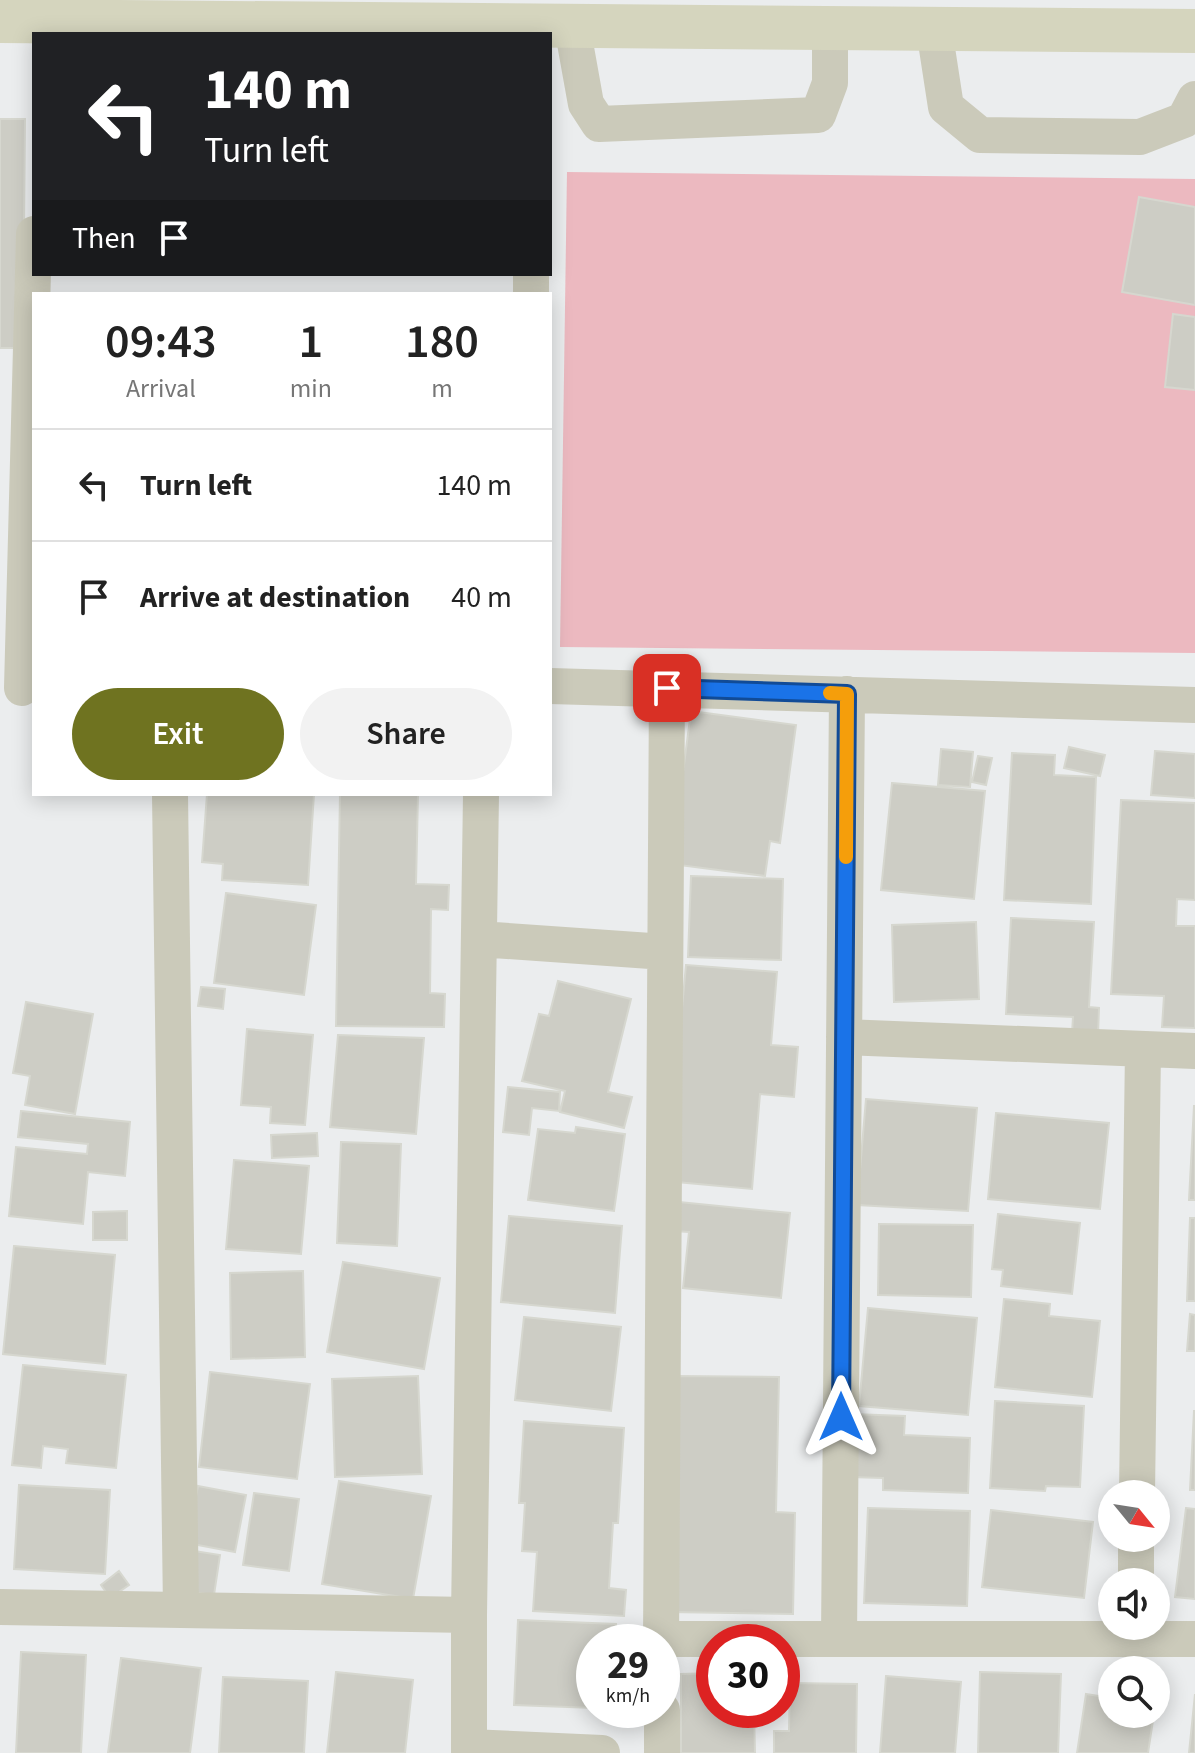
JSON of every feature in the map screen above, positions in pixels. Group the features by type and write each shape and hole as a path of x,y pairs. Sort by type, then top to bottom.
{"street":[{"path":"26,26 1195,31"},
{"path":"552,43 599,124 818,115 830,83 830,28"},
{"path":"934,29 946,107 980,135 1140,137 1184,120 1195,99"},
{"path":"19,688 15,403 32,252"},
{"path":"552,686 1195,705"},
{"path":"661,1624 667,688"},
{"path":"839,1638 847,694"},
{"path":"170,796 181,1610"},
{"path":"481,796 469,1750 602,1753"},
{"path":"479,939 665,952"},
{"path":"844,1037 1195,1051"},
{"path":"1137,1480 1143,1049"},
{"path":"0,1607 469,1615"},
{"path":"680,1640 1098,1633"},
{"path":"1170,1636 1195,1639"},
{"path":"662,1728 662,1753"}],"shaded area":[{"path":"567,172 1195,179 1195,653 560,647"}],"building":[{"path":"0,119 25,119 23,348 0,348"},
{"path":"1139,197 1195,207 1195,305 1122,292"},
{"path":"1173,314 1195,317 1195,390 1165,387"},
{"path":"691,711 796,725 780,843 770,841 765,876 671,864"},
{"path":"1069,747 1105,755 1100,776 1064,768"},
{"path":"941,749 973,752 970,787 938,785"},
{"path":"1155,751 1195,754 1195,798 1151,795"},
{"path":"1012,753 1055,755 1054,775 1096,777 1091,904 1004,900"},
{"path":"978,756 992,758 986,785 972,782"},
{"path":"892,783 985,791 974,899 881,890"},
{"path":"207,796 314,796 308,885 222,880 223,864 202,862"},
{"path":"340,796 418,796 416,884 449,885 448,910 431,909 430,993 445,994 444,1027 336,1026"},
{"path":"1121,800 1195,803 1195,900 1177,899 1176,926 1195,926 1195,1028 1162,1027 1164,996 1111,994"},
{"path":"691,876 783,879 781,960 688,957"},
{"path":"226,893 316,905 304,995 214,983"},
{"path":"1011,918 1094,922 1089,1007 1099,1008 1098,1034 1072,1033 1073,1017 1006,1014"},
{"path":"976,922 979,999 894,1002 892,925"},
{"path":"686,965 777,972 771,1045 798,1047 794,1097 760,1094 752,1189 666,1181"},
{"path":"558,981 631,999 608,1092 632,1097 624,1128 560,1112 565,1091 522,1081 539,1014 549,1016"},
{"path":"201,987 225,989 223,1009 198,1006"},
{"path":"26,1002 93,1014 75,1114 25,1105 30,1076 13,1073"},
{"path":"247,1029 313,1035 305,1125 270,1123 271,1107 241,1105"},
{"path":"338,1035 424,1038 416,1134 330,1127"},
{"path":"508,1087 560,1092 559,1111 532,1108 529,1135 503,1132"},
{"path":"866,1099 977,1108 968,1211 857,1205"},
{"path":"1194,1106 1195,1200 1189,1200"},
{"path":"21,1111 130,1122 125,1176 88,1172 83,1224 9,1216 16,1147 87,1154 88,1144 18,1137"},
{"path":"996,1113 1109,1123 1100,1209 988,1199"},
{"path":"576,1127 625,1134 614,1211 528,1200 538,1129 575,1133"},
{"path":"317,1133 318,1156 272,1158 271,1135"},
{"path":"341,1142 401,1144 397,1246 337,1243"},
{"path":"234,1160 309,1166 301,1254 226,1249"},
{"path":"679,1202 790,1213 781,1298 683,1288 689,1232 675,1231"},
{"path":"127,1211 127,1240 93,1240 93,1212"},
{"path":"998,1214 1080,1223 1072,1294 1001,1286 1003,1270 992,1269"},
{"path":"509,1216 622,1226 615,1313 501,1302"},
{"path":"1190,1218 1195,1218 1195,1301 1187,1301"},
{"path":"879,1224 973,1225 971,1297 878,1295"},
{"path":"14,1246 115,1255 105,1364 3,1354"},
{"path":"343,1262 440,1278 424,1369 327,1352"},
{"path":"303,1271 305,1357 231,1359 230,1273"},
{"path":"1004,1299 1050,1304 1049,1316 1100,1321 1092,1397 995,1387"},
{"path":"868,1308 977,1318 968,1415 859,1406"},
{"path":"1190,1314 1195,1315 1195,1351 1187,1351"},
{"path":"524,1317 621,1327 611,1411 515,1400"},
{"path":"23,1365 126,1375 116,1468 66,1463 68,1449 43,1446 41,1468 12,1465"},
{"path":"210,1372 310,1384 297,1479 199,1467"},
{"path":"418,1376 422,1474 335,1477 332,1379"},
{"path":"673,1376 779,1377 776,1512 795,1513 793,1614 668,1612"},
{"path":"995,1401 1084,1406 1080,1487 1046,1486 1045,1491 990,1488"},
{"path":"1194,1411 1195,1490 1190,1490"},
{"path":"852,1414 905,1416 904,1435 970,1438 968,1493 883,1490 883,1478 850,1477"},
{"path":"524,1421 624,1428 618,1523 613,1523 609,1588 626,1590 624,1616 533,1611 537,1552 522,1551 525,1503 519,1503"},
{"path":"339,1481 431,1496 413,1599 322,1584"},
{"path":"19,1485 110,1490 105,1574 14,1569"},
{"path":"198,1486 246,1495 235,1552 187,1543"},
{"path":"254,1493 299,1499 289,1571 243,1565"},
{"path":"868,1508 970,1511 967,1606 864,1603"},
{"path":"1186,1508 1195,1509 1195,1599 1175,1597"},
{"path":"991,1510 1093,1522 1084,1598 982,1587"},
{"path":"188,1550 220,1555 214,1595 182,1591"},
{"path":"119,1571 129,1585 110,1598 101,1585"},
{"path":"518,1620 616,1624 576,1624 576,1707 514,1705"},
{"path":"21,1652 86,1655 81,1753 16,1753"},
{"path":"121,1658 201,1668 190,1753 108,1753"},
{"path":"336,1672 413,1680 405,1753 327,1753"},
{"path":"980,1672 1061,1674 1058,1753 978,1753"},
{"path":"681,1674 696,1674 696,1728 754,1728 755,1753 681,1753"},
{"path":"886,1676 961,1682 955,1753 880,1753"},
{"path":"223,1677 308,1681 304,1753 219,1753"},
{"path":"800,1683 857,1684 856,1753 774,1753 774,1731 789,1731 789,1728 800,1728"},
{"path":"1086,1694 1098,1696 1098,1728 1152,1728 1148,1753 1077,1753"},
{"path":"1195,1694 1195,1753 1189,1753"}],"slow traffic":[{"path":"830,693 847,694 846,857"}],"route":[{"path":"667,688 847,694 841,1417"}]}
